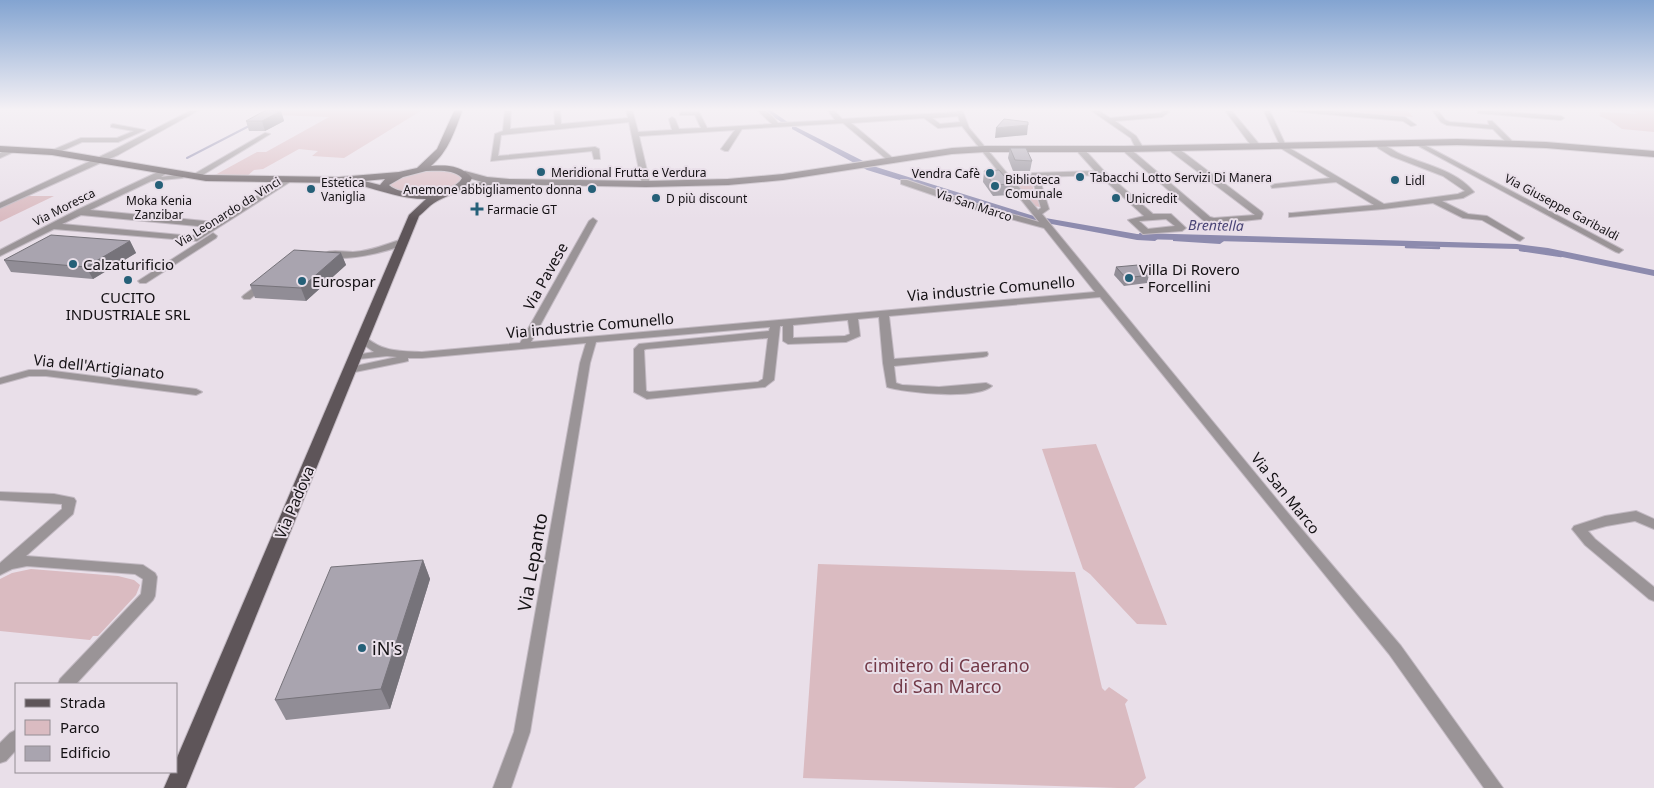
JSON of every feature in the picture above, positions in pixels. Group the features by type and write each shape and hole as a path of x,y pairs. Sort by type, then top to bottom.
{"main road":[{"path":"388,190 384,187 385,182 428,164 442,152 444,146"},
{"path":"0,149 52,152 163,175 193,177 339,180 404,174 436,168 461,172 486,180 509,182 646,184 750,180 984,149 1080,150 1262,146"},
{"path":"1546,146 1654,154"},
{"path":"442,152 445,161 461,172"},
{"name":"Via Padova","path":"175,788 414,216 430,201 466,181 461,172"},
{"path":"339,180 362,183 402,195 422,197 509,182"},
{"path":"402,195 414,216"}],"street":[{"path":"52,152 67,146"},
{"path":"0,206 128,146"},
{"path":"193,177 247,146"},
{"path":"496,146 494,159 595,149 597,157"},
{"path":"638,146 646,184"},
{"path":"873,146 891,161"},
{"path":"981,146 1042,219"},
{"path":"1146,146 1151,149"},
{"path":"1282,146 1383,207"},
{"path":"1292,215 1383,207 1460,196 1470,192 1464,186 1418,162 1392,153 1383,146"},
{"name":"Via Giuseppe Garibaldi","path":"1422,146 1619,250"},
{"path":"1125,149 1208,219 1214,221 1258,217 1259,214 1172,148"},
{"path":"0,156 14,150"},
{"path":"1080,150 1101,172 1151,217 1168,216 1182,228 1146,232 1132,220 1151,217"},
{"path":"1042,219 1045,209 1035,175 1101,172"},
{"name":"Via Moresca","path":"0,253 80,212 163,175"},
{"path":"52,226 194,239 289,180"},
{"name":"Via Leonardo da Vinci","path":"143,281 301,180"},
{"path":"1275,186 1338,180"},
{"name":"Via San Marco","path":"904,182 1040,225 1042,219"},
{"path":"1434,200 1470,217 1484,218 1520,238"},
{"path":"80,212 218,225"},
{"name":"Via San Marco","path":"1042,219 1101,294 1395,650 1494,788"},
{"name":"Via Pavese","path":"524,346 593,221"},
{"path":"318,253 356,255 383,252 403,242"},
{"path":"383,252 396,258"},
{"path":"356,255 364,258 396,258"},
{"path":"247,297 274,275"},
{"name":"Via industrie Comunello","path":"395,354 422,356 592,340 775,328 788,322 1101,294"},
{"path":"884,313 891,385 905,390 971,389 986,386"},
{"path":"788,322 788,341 846,339 855,336 852,316"},
{"path":"775,328 768,380 761,385 647,396 640,392 639,349 643,346 775,328"},
{"path":"362,339 368,346 378,351 395,354"},
{"name":"Via Lepanto","path":"502,788 522,732 584,372 592,340"},
{"path":"352,364 395,354"},
{"path":"888,363 983,354"},
{"path":"352,364 422,356"},
{"name":"Via dell'Artigianato","path":"0,381 30,373 46,373 196,392"},
{"path":"0,496 54,498 69,501 68,511 4,567"},
{"path":"1654,524 1636,516 1605,521 1579,529 1590,542 1654,594"},
{"path":"4,567 27,561 138,569 150,577 148,596 67,683"},
{"path":"0,756 15,739"}],"green space":[{"path":"277,146 364,146 344,158 312,156 318,151 299,149 263,169 254,170 246,177 215,175 257,152 266,152"},
{"path":"434,170 450,171 462,179 448,189 426,193 405,192 389,185 395,179"},
{"path":"1030,179 1040,207 1034,206 1013,180"},
{"path":"27,196 54,196 0,222 0,208"},
{"path":"1096,444 1167,625 1137,624 1083,569 1042,449"},
{"name":"cimitero di Caerano di San Marco","path":"818,564 1075,572 1102,688 1105,691 1109,687 1128,700 1125,704 1146,778 1134,788 1118,788 803,778"},
{"path":"31,569 118,576 134,580 140,585 136,595 98,636 93,636 90,640 0,631 0,579 12,573"}],"water":[{"path":"1139,233 1517,244 1548,248 1654,270 1654,276 1516,249 1141,239"}],"building":[{"path":"1010,148 1026,148 1032,161 1015,160"},
{"path":"999,170 1011,184 994,185 984,171"},
{"path":"51,235 130,241 86,267 4,260"},
{"path":"294,250 341,253 301,288 250,285"},
{"path":"1138,265 1149,275 1126,278 1116,267"},
{"name":"iN's","path":"423,560 381,689 275,700 331,567"}],"waterway":[{"path":"187,158 211,146"},
{"name":"Brentella","path":"828,146 870,168 1033,218 1137,237 1155,238"},
{"name":"Brentella","path":"1176,239 1220,241"},
{"path":"1406,247 1439,248"},
{"name":"Brentella","path":"1520,250 1561,256"}],"place":[{"name":"Meridional Frutta e Verdura","path":"541,172"},
{"name":"Vendra Cafè","path":"990,173"},
{"name":"Tabacchi Lotto Servizi Di Manera","path":"1080,177"},
{"name":"Lidl","path":"1395,180"},
{"name":"Moka Kenia Zanzibar","path":"159,185"},
{"name":"Biblioteca Comunale","path":"995,186"},
{"name":"Estetica Vaniglia","path":"311,189"},
{"name":"Anemone abbigliamento donna","path":"592,189"},
{"name":"D più discount","path":"656,198"},
{"name":"Unicredit","path":"1116,198"},
{"name":"Farmacie GT","path":"477,209"},
{"name":"Calzaturificio","path":"73,264"},
{"name":"Villa Di Rovero - Forcellini","path":"1129,278"},
{"name":"CUCITO INDUSTRIALE SRL","path":"128,280"},
{"name":"Eurospar","path":"302,281"},
{"name":"iN's","path":"362,648"}]}
